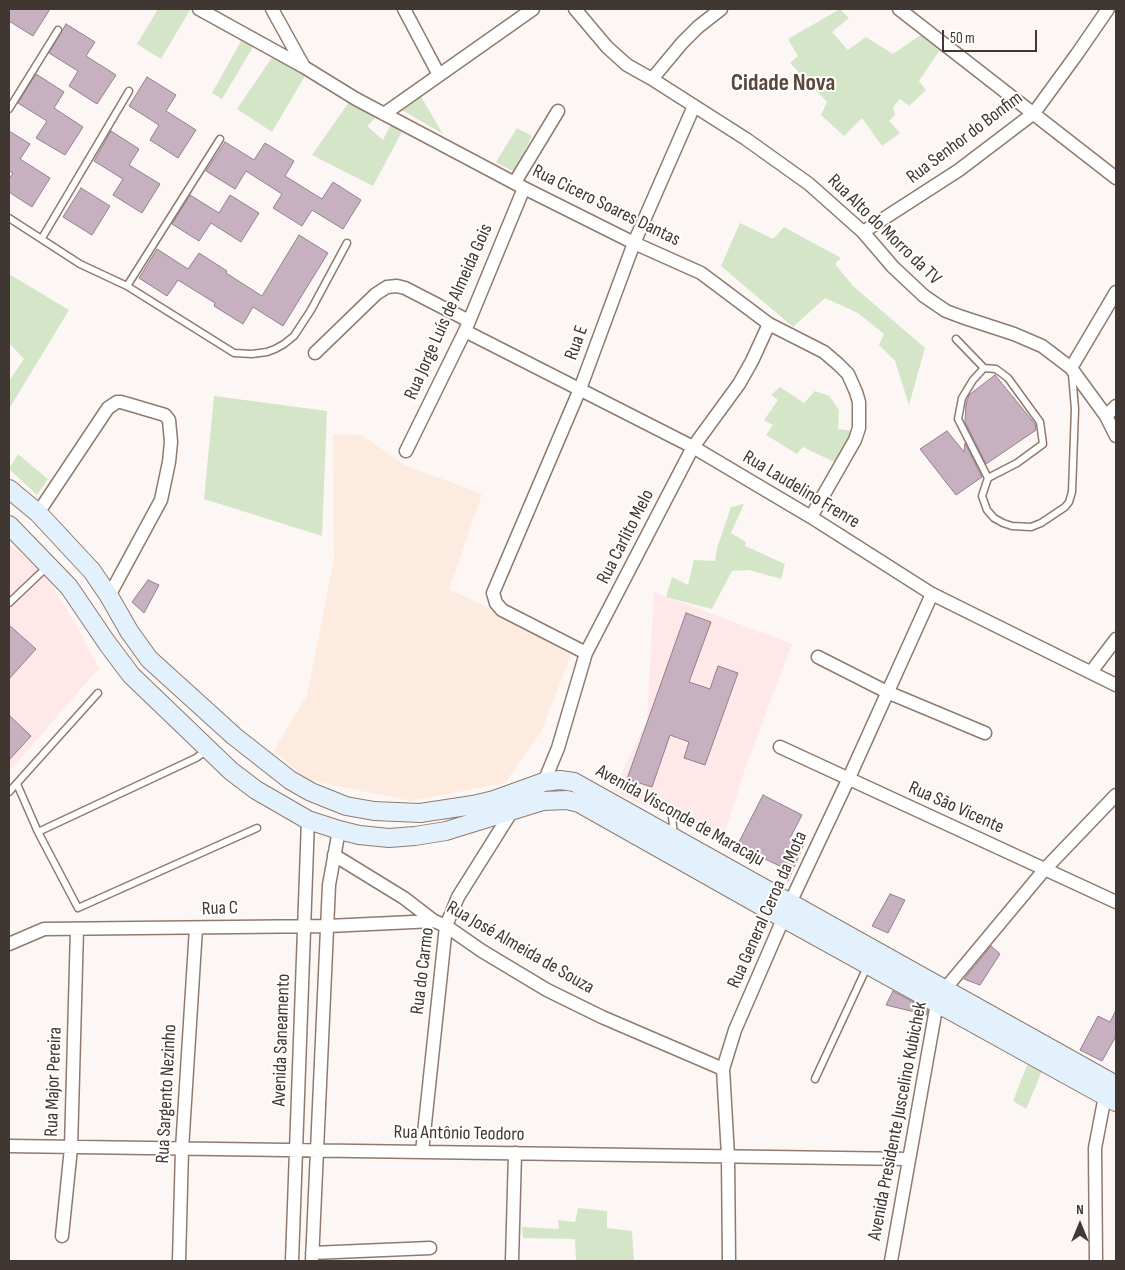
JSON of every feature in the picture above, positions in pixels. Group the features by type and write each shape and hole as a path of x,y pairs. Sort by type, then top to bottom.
{"main road":[{"name":"Avenida Visconde de Maracaju","path":"9,488 38,513 92,571 109,596 128,631 149,658 234,736 290,780 327,799 346,806 374,811 420,812 473,805 494,800 544,782 560,780 574,782 674,837 868,964 941,996"},
{"name":"Avenida Visconde de Maracaju","path":"9,525 69,587 131,675 207,750 256,790 308,820 359,835 389,838 446,831 543,801 559,800 579,803 786,911 1113,1088"},
{"path":"107,643 116,644 122,642 128,631"},
{"path":"131,675 134,665 149,658"}],"street":[{"name":"Rua Cicero Soares Dantas","path":"199,9 304,67 356,99 519,185 634,244 701,272 769,324 824,352 848,374 859,402 860,422 858,434 811,517"},
{"path":"272,9 304,67"},
{"path":"404,9 439,75"},
{"path":"384,114 531,9"},
{"name":"Rua Alto do Morro da TV","path":"574,9 607,47 627,65 694,106 809,184 863,232 894,267 924,296 938,306 962,317 1014,334 1042,346 1071,368 1106,416 1116,436"},
{"path":"652,79 682,43 698,27 721,9"},
{"path":"899,9 1116,178"},
{"name":"Rua Senhor do Bonfim","path":"863,232 959,170 1034,113 1108,9"},
{"name":"Rua E","path":"586,654 502,610 496,603 493,593 580,389 634,244 694,106"},
{"name":"Rua Jorge Luís de Almeida Gois","path":"406,452 467,326 519,185 558,111"},
{"name":"Rua Laudelino Frenre","path":"315,353 376,294 387,287 397,286 405,288 467,326 580,389 694,447 811,517 932,594 1116,685"},
{"path":"1071,368 1116,292"},
{"name":"Rua Carlito Melo","path":"544,782 558,748 586,654 694,447 739,384 769,324"},
{"path":"38,513 108,408 117,402 121,402 162,413 168,420 171,442 162,500 109,596"},
{"path":"1106,416 1116,406"},
{"name":"Rua General Ceroa da Mota","path":"729,1261 728,1156 723,1069 735,1030 786,911 848,780 932,594"},
{"path":"1091,672 1116,638"},
{"path":"818,657 887,692 985,733"},
{"name":"Rua São Vicente","path":"780,747 1116,902"},
{"path":"941,996 1045,869 1116,795"},
{"name":"Rua do Carmo","path":"422,1152 440,924 512,812"},
{"name":"Avenida Saneamento","path":"292,1261 308,820"},
{"name":"Avenida Saneamento","path":"312,1257 329,885 338,830"},
{"name":"Rua José Almeida de Souza","path":"334,854 412,903 482,951 548,990 602,1017 723,1069"},
{"name":"Rua C","path":"9,944 44,930 440,924"},
{"name":"Rua Sargento Nezinho","path":"179,1261 182,1149 196,928"},
{"name":"Rua Major Pereira","path":"62,1236 70,1148 77,929"},
{"name":"Avenida Presidente Juscelino Kubichek","path":"891,1261 941,996"},
{"path":"301,1029 321,1030"},
{"path":"1096,1261 1095,1148 1113,1088"},
{"name":"Rua Antônio Teodoro","path":"9,1146 909,1159"},
{"path":"512,1261 514,1153"},
{"path":"312,1257 430,1248"}],"lane":[{"path":"9,109 58,30"},
{"path":"42,238 129,91"},
{"path":"127,286 220,139"},
{"path":"9,218 80,264 127,286 234,352 252,354 267,352 284,344 294,336 311,310 347,243"},
{"path":"956,339 984,368 996,369 1008,378 1040,422 1043,444 1016,463 988,478 982,496 987,510 994,518 1012,526 1031,527 1041,523 1065,507 1069,502 1072,492 1075,409 1071,368"},
{"path":"984,368 973,380 962,398 958,419 988,478"},
{"path":"9,603 49,565"},
{"path":"9,792 98,693"},
{"path":"38,832 196,758 207,750"},
{"path":"16,784 38,832 78,908 257,828"},
{"path":"672,816 674,837"},
{"path":"815,1080 868,964"}],"shaded area":[{"path":"333,434 361,435 405,465 482,494 449,590 475,601 571,655 541,732 505,783 411,801 307,780 274,750 307,695 334,559"},
{"path":"9,544 46,576 79,630 99,668 9,772"},
{"path":"654,592 792,644 746,766 722,841 613,792 647,720"}],"green space":[{"path":"158,9 190,10 161,59 137,44"},
{"path":"840,9 849,18 832,32 848,50 866,37 893,54 922,34 941,48 919,81 926,90 909,106 900,99 893,107 895,115 889,121 900,133 882,146 862,118 844,136 821,115 827,102 790,63 798,56 788,39"},
{"path":"241,41 253,47 222,99 212,93"},
{"path":"273,56 305,76 272,132 237,109"},
{"path":"420,95 443,134 400,109"},
{"path":"349,102 379,114 367,126 383,140 391,124 403,130 373,186 312,155"},
{"path":"517,128 532,136 514,172 496,162"},
{"path":"740,223 773,239 784,227 841,258 835,264 853,286 925,348 909,405 895,361 879,345 884,334 858,313 825,298 793,327 721,266"},
{"path":"9,274 69,310 9,409 9,381 24,359 9,343"},
{"path":"780,387 804,403 815,391 829,396 839,410 838,429 853,431 834,462 803,447 797,454 766,435 773,425 764,420 778,400 771,395"},
{"path":"214,396 327,411 322,536 204,499"},
{"path":"18,454 48,479 37,495 9,469"},
{"path":"744,504 731,533 746,542 745,546 785,564 781,579 749,570 732,571 712,609 666,597 672,577 688,585 694,560 715,561 717,548 731,507"},
{"path":"1027,1065 1042,1071 1026,1109 1013,1101"},
{"path":"578,1208 607,1211 607,1228 632,1231 634,1261 576,1261 575,1239 523,1238 522,1227 559,1229 558,1220 575,1222"}],"building":[{"path":"9,9 50,9 33,36 9,21"},
{"path":"66,24 95,42 86,56 116,75 97,104 69,86 78,71 49,53"},
{"path":"36,74 64,92 54,108 83,127 65,155 36,138 47,121 18,103"},
{"path":"147,77 176,95 166,111 196,130 178,158 150,140 159,125 129,106"},
{"path":"9,131 30,144 20,159 50,178 32,207 9,192 9,179 13,173 9,171"},
{"path":"111,131 139,149 129,165 160,184 142,213 113,195 123,179 94,161"},
{"path":"225,142 254,160 265,143 294,161 285,176 322,199 333,182 361,200 343,229 312,210 302,226 273,208 282,194 246,171 235,189 206,171"},
{"path":"81,188 110,206 92,235 63,217"},
{"path":"190,195 219,213 230,195 259,213 241,242 211,223 199,241 172,224"},
{"path":"299,235 328,253 283,326 253,307 243,324 214,306 215,303 178,280 167,296 139,278 157,249 188,269 199,253 262,296"},
{"path":"995,375 1035,424 1036,430 986,464 965,422 966,404 969,395"},
{"path":"947,431 964,452 965,443 982,477 956,495 920,449"},
{"path":"148,580 159,585 144,613 132,602"},
{"path":"686,613 711,622 689,682 710,689 718,666 738,673 705,765 684,758 689,742 670,735 652,787 627,779"},
{"path":"9,625 36,649 9,679"},
{"path":"9,715 31,736 9,760"},
{"path":"763,795 802,815 790,838 804,844 788,881 778,877 782,867 737,846"},
{"path":"890,894 905,900 888,933 872,926"},
{"path":"991,946 1000,954 980,985 964,979"},
{"path":"893,991 928,1010 927,1015 886,1005"},
{"path":"1116,1010 1116,1036 1102,1061 1080,1050 1098,1016 1110,1022"}],"district":[{"name":"Cidade Nova","path":"783,84"}]}
